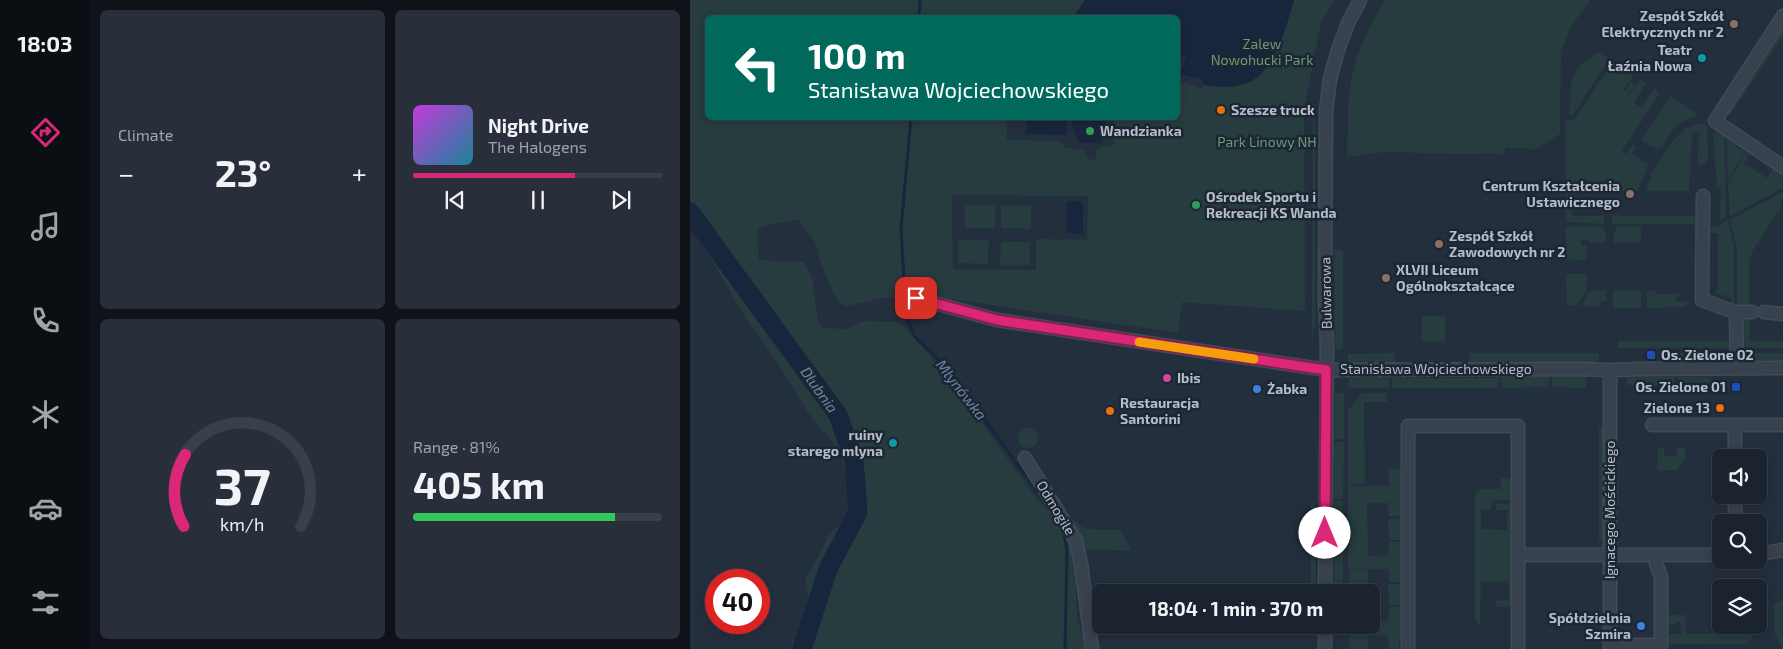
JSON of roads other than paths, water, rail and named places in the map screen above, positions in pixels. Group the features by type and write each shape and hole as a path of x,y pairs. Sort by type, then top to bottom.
{"street":[{"name":"Bulwarowa","path":"1325,584 1326,111 1330,79 1338,50 1348,23 1360,0"},
{"path":"1783,16 1715,121 1783,167"},
{"path":"1703,196 1702,300 1736,312 1783,314"},
{"name":"Stanisława Wojciechowskiego","path":"916,298 997,320 1326,370 1783,368"},
{"path":"1736,312 1737,368"},
{"name":"Ignacego Mościckiego","path":"1610,370 1610,647"},
{"path":"1652,425 1783,425"},
{"path":"1735,425 1735,449"},
{"path":"1408,649 1408,426 1518,426 1518,649"},
{"name":"Odmogile","path":"1025,458 1076,541 1082,564 1092,649"},
{"path":"1767,553 1783,550"},
{"path":"1518,555 1712,555"},
{"path":"1610,647 1661,645 1661,576 1656,564 1656,555"},
{"path":"1325,634 1325,649"}],"water":[{"path":"1085,0 1294,0 1279,47 1270,64 1259,76 1245,84 1228,87 1180,79 1180,15 1075,15"},
{"name":"Wandzianka","path":"1026,120 1067,120 1067,135 1026,134"},
{"name":"Wandzianka","path":"1071,120 1106,120 1106,137 1103,137 1101,143 1079,143 1077,135 1075,135"},
{"path":"1067,201 1083,202 1083,234 1066,233"}],"waterway":[{"name":"Młynówka","path":"919,15 920,0"},
{"name":"Młynówka","path":"911,120 901,228 906,317 915,337 947,368 1045,502"},
{"name":"Dłubnia","path":"690,212 838,415 854,460 858,512 828,569 802,649"},
{"name":"Młynówka","path":"1063,530 1067,550 1065,649"}],"place":[{"name":"Zespół Szkół Elektrycznych nr 2","path":"1734,24"},
{"name":"Teatr Łaźnia Nowa","path":"1702,58"},
{"name":"Szesze truck","path":"1221,110"},
{"name":"Wandzianka","path":"1090,131"},
{"name":"Centrum Kształcenia Ustawicznego","path":"1630,194"},
{"name":"Ośrodek Sportu i Rekreacji KS Wanda","path":"1196,205"},
{"name":"Zespół Szkół Zawodowych nr 2","path":"1439,244"},
{"name":"XLVII Liceum Ogólnokształcące","path":"1386,278"},
{"name":"Os. Zielone 02","path":"1651,355"},
{"name":"Ibis","path":"1167,378"},
{"name":"Os. Zielone 01","path":"1736,387"},
{"name":"Żabka","path":"1257,389"},
{"name":"Zielone 13","path":"1720,408"},
{"name":"Restauracja Santorini","path":"1110,411"},
{"name":"ruiny starego mlyna","path":"893,443"},
{"name":"Spółdzielnia Szmira","path":"1641,626"}],"park label":[{"name":"Zalew Nowohucki Park","path":"1262,52"},
{"name":"Park Linowy NH","path":"1267,142"}]}
